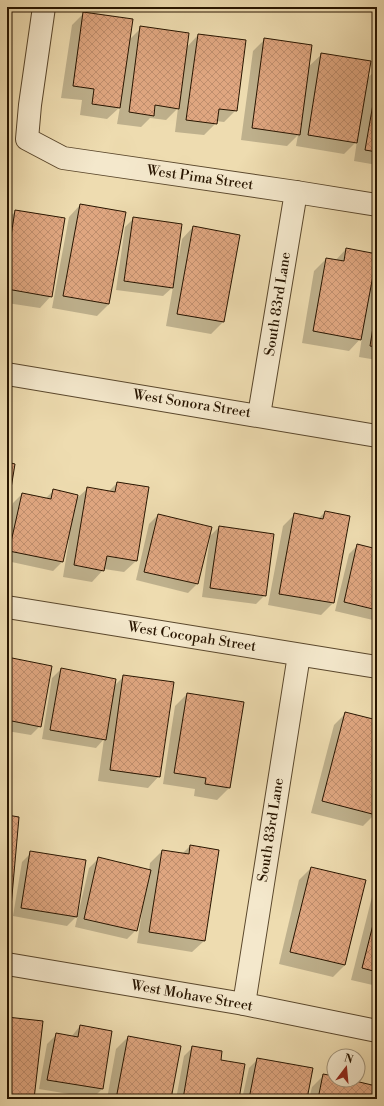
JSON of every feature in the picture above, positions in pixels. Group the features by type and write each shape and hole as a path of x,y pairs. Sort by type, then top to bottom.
{"street":[{"name":"West Pima Street","path":"44,7 30,105 27,139 63,158 377,205"},
{"name":"South 83rd Lane","path":"259,415 296,192"},
{"name":"West Sonora Street","path":"7,374 259,415 377,436"},
{"name":"West Cocopah Street","path":"7,607 377,667"},
{"name":"South 83rd Lane","path":"244,1004 299,655"},
{"name":"West Mohave Street","path":"7,964 244,1004 377,1031"}],"building":[{"path":"83,12 133,19 120,108 92,104 94,89 73,86"},
{"path":"140,26 189,33 179,109 155,105 154,116 129,112"},
{"path":"198,34 246,40 237,111 219,109 217,124 186,120"},
{"path":"264,38 312,45 300,135 252,128"},
{"path":"321,53 371,61 357,143 308,135"},
{"path":"377,81 377,152 365,150"},
{"path":"80,204 126,212 109,304 63,296"},
{"path":"15,210 65,218 52,297 7,289 7,263"},
{"path":"133,217 182,224 173,288 124,281"},
{"path":"193,226 240,235 224,322 177,314"},
{"path":"346,248 377,254 361,340 313,331 326,258 344,261"},
{"path":"377,303 377,347 370,346"},
{"path":"7,462 15,464 7,513"},
{"path":"117,482 149,487 137,561 107,556 104,571 74,565 87,487 115,492"},
{"path":"53,489 78,495 63,562 9,551 22,493 51,499"},
{"path":"325,511 350,516 334,603 279,594 294,513 323,519"},
{"path":"158,514 212,527 198,584 144,572"},
{"path":"219,526 274,534 266,596 210,588"},
{"path":"357,544 377,549 377,610 344,602"},
{"path":"7,657 52,666 41,727 7,720"},
{"path":"61,668 116,679 106,740 50,730"},
{"path":"123,675 174,682 160,777 110,770"},
{"path":"187,693 244,702 230,788 205,784 206,778 174,773"},
{"path":"345,712 377,720 376,815 322,801"},
{"path":"7,815 19,817 11,907 7,907"},
{"path":"190,845 219,850 205,941 149,932 162,850 189,854"},
{"path":"30,851 86,860 77,917 21,908"},
{"path":"98,857 151,870 137,931 84,919"},
{"path":"311,867 366,880 345,965 290,952"},
{"path":"377,909 377,972 362,968"},
{"path":"7,1017 43,1021 34,1099 7,1099"},
{"path":"80,1025 112,1031 103,1089 47,1080 56,1033 78,1037"},
{"path":"128,1036 181,1046 171,1099 116,1099"},
{"path":"192,1046 222,1051 221,1060 245,1064 239,1099 183,1099"},
{"path":"257,1058 313,1068 307,1099 249,1099"},
{"path":"323,1074 326,1075 326,1088 366,1088 366,1084 376,1086 373,1099 318,1099"}]}
